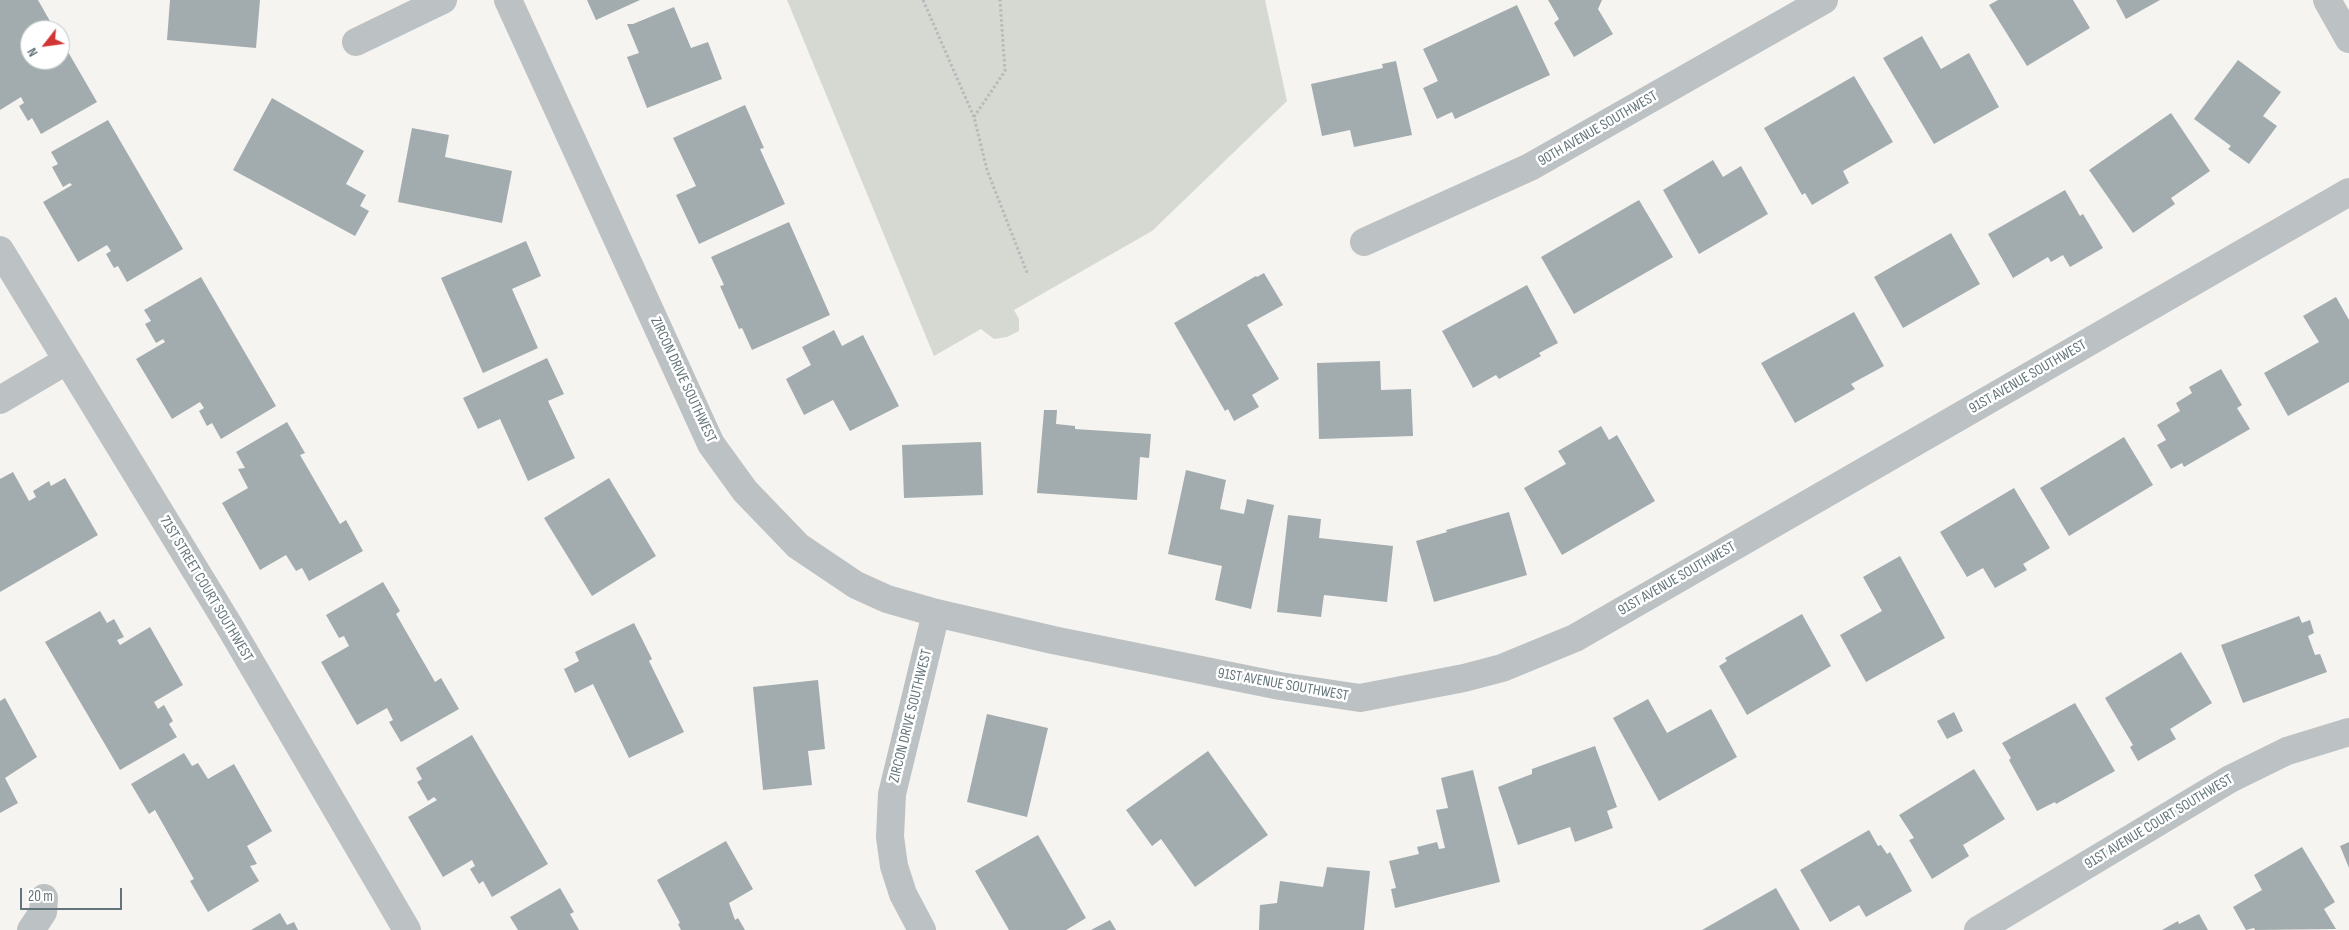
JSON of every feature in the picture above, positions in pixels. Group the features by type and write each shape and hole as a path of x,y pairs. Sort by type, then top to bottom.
{"street":[{"path":"356,42 443,0"},
{"name":"ZIRCON DRIVE SOUTHWEST","path":"508,0 711,444 745,491 798,546 810,555 856,585 887,599 936,612 892,794 890,837 894,866 903,894 922,930"},
{"name":"90TH AVENUE SOUTHWEST","path":"1364,242 1530,168 1824,0"},
{"path":"2327,0 2349,38"},
{"name":"91ST AVENUE SOUTHWEST","path":"936,612 1053,640 1261,682 1360,698 1464,678 1502,668 1576,638 2349,192"},
{"name":"71ST STREET COURT SOUTHWEST","path":"0,250 230,627 407,930"},
{"path":"0,400 66,361"},
{"name":"91ST AVENUE COURT SOUTHWEST","path":"1978,930 2230,779 2287,751 2349,732"},
{"path":"31,930 43,912 44,898"}],"path":[{"path":"923,0 974,117 987,170 1028,275"},
{"path":"974,117 1005,71 1000,0"}],"shaded area":[{"path":"787,0 1265,0 1287,101 1152,231 1014,310 1019,319 1019,331 1007,337 994,339 981,329 934,356"}],"building":[{"path":"0,0 38,0 49,20 20,20 20,70 70,70 70,55 97,102 41,134 32,118 28,121 19,106 24,103 21,97 0,110"},
{"path":"170,0 260,0 256,48 167,40"},
{"path":"587,0 640,0 596,20"},
{"path":"1548,0 1602,0 1598,9 1613,34 1574,57 1554,23 1559,19"},
{"path":"1998,0 2073,0 2090,28 2027,66 1989,5"},
{"path":"2116,0 2160,0 2126,19"},
{"path":"1517,5 1550,75 1455,119 1452,112 1437,119 1423,88 1438,81 1423,49"},
{"path":"674,7 691,48 708,42 722,79 647,108 627,57 639,53 627,24 633,24"},
{"path":"1922,36 1941,69 1969,53 1999,107 1934,144 1883,58"},
{"path":"2238,60 2281,92 2263,116 2277,126 2249,164 2228,149 2231,146 2194,119"},
{"path":"1396,61 1412,135 1354,147 1350,130 1322,136 1311,84 1383,68 1382,64"},
{"path":"1854,76 1893,142 1843,171 1849,183 1812,205 1805,193 1802,195 1764,128"},
{"path":"272,98 364,151 346,184 366,195 360,206 369,211 355,236 233,170"},
{"path":"745,105 764,148 760,149 785,204 699,244 676,195 696,186 673,138"},
{"path":"2171,113 2210,171 2171,198 2175,204 2133,233 2089,170"},
{"path":"108,120 183,249 127,282 118,266 114,268 106,254 111,251 107,245 78,262 43,202 72,185 70,183 63,187 52,167 58,164 51,152"},
{"path":"412,128 449,135 445,157 512,171 502,223 398,202"},
{"path":"1713,160 1723,177 1741,166 1768,214 1699,254 1663,190"},
{"path":"2065,190 2080,216 2083,214 2103,248 2070,267 2063,255 2051,262 2048,257 2013,278 1988,234"},
{"path":"1639,200 1673,257 1574,314 1541,257"},
{"path":"789,222 830,315 752,350 742,328 739,329 720,286 724,285 711,257"},
{"path":"1951,233 1980,284 1903,328 1874,277"},
{"path":"526,241 541,276 512,289 538,348 483,373 441,278"},
{"path":"1264,273 1283,305 1247,325 1279,379 1252,395 1259,407 1234,421 1228,409 1225,411 1174,323"},
{"path":"201,277 276,406 221,439 212,423 207,426 199,411 204,408 200,402 172,419 136,359 165,342 163,339 156,343 145,324 151,321 144,310"},
{"path":"1527,285 1558,343 1539,353 1541,356 1499,379 1496,375 1473,388 1442,331"},
{"path":"2336,297 2349,320 2349,382 2288,416 2264,373 2319,342 2303,316"},
{"path":"1854,312 1884,366 1851,384 1855,389 1795,423 1761,363"},
{"path":"834,330 842,346 863,335 899,406 850,431 833,400 804,415 786,379 811,365 802,347"},
{"path":"547,358 564,394 548,401 575,458 528,481 500,419 478,429 463,398"},
{"path":"1380,361 1381,390 1411,389 1413,436 1319,439 1317,363"},
{"path":"2221,369 2242,405 2237,408 2250,429 2184,467 2182,463 2171,469 2157,445 2166,440 2157,425 2180,411 2176,403 2192,393 2189,387"},
{"path":"1044,410 1057,410 1056,424 1075,426 1075,429 1151,434 1149,458 1140,457 1137,500 1037,493"},
{"path":"287,422 305,453 300,455 340,524 346,520 363,551 309,581 302,568 296,571 286,555 260,570 222,503 248,488 238,469 245,468 236,452"},
{"path":"1601,426 1609,440 1617,435 1655,501 1562,555 1524,488 1566,464 1558,451"},
{"path":"2124,437 2153,485 2069,536 2040,488"},
{"path":"981,442 983,495 904,498 902,445"},
{"path":"1186,470 1226,480 1220,509 1244,514 1247,499 1274,505 1251,609 1215,600 1222,566 1168,554"},
{"path":"13,472 29,501 36,497 33,491 49,481 51,486 65,478 98,535 0,592 0,479"},
{"path":"609,478 656,556 592,596 544,518"},
{"path":"2014,488 2050,548 2023,564 2027,570 1995,588 1983,568 1967,577 1940,532"},
{"path":"1509,512 1527,575 1434,602 1416,541 1447,532 1446,530"},
{"path":"1288,515 1321,519 1319,538 1393,546 1387,602 1324,595 1321,617 1277,612"},
{"path":"1900,556 1945,638 1866,682 1840,635 1882,611 1863,577"},
{"path":"383,582 400,611 396,614 435,682 441,678 459,709 401,742 389,722 393,720 387,708 357,725 321,662 349,646 344,636 339,638 326,615"},
{"path":"100,611 107,623 114,619 124,637 117,640 120,645 150,627 183,685 154,702 158,709 164,705 173,721 169,724 177,737 120,770 45,642"},
{"path":"1802,614 1831,666 1747,715 1719,666 1727,661 1725,658"},
{"path":"2299,616 2302,623 2310,620 2314,633 2308,636 2315,655 2320,654 2327,672 2243,703 2221,645"},
{"path":"634,623 652,659 649,661 684,732 629,758 593,684 575,693 564,669 579,661 575,652"},
{"path":"2181,652 2212,703 2170,729 2176,739 2138,761 2130,747 2133,745 2105,698"},
{"path":"818,680 825,749 808,751 812,785 763,790 753,687"},
{"path":"5,698 37,757 5,778 18,803 0,813 0,701"},
{"path":"1648,699 1667,733 1711,709 1737,757 1659,801 1613,718"},
{"path":"2075,703 2115,771 2056,804 2055,802 2037,811 2009,760 2011,758 2002,743"},
{"path":"1954,712 1963,731 1947,739 1937,721"},
{"path":"987,714 1048,728 1027,817 967,802"},
{"path":"472,735 548,864 492,897 483,881 479,884 470,869 475,866 472,860 443,877 408,817 437,800 434,797 428,801 417,782 422,779 416,768"},
{"path":"1595,746 1617,807 1607,811 1613,828 1575,842 1570,827 1518,845 1498,787 1532,774 1532,769"},
{"path":"1208,751 1268,835 1195,887 1161,839 1152,846 1126,810"},
{"path":"184,753 192,766 198,763 208,779 234,764 272,831 247,846 257,864 250,866 259,881 208,912 190,881 194,879 155,810 149,814 131,784"},
{"path":"1974,769 2005,819 1963,845 1969,856 1932,879 1909,840 1914,838 1899,815"},
{"path":"1473,770 1500,882 1395,908 1391,889 1396,888 1389,861 1419,854 1417,847 1437,842 1439,849 1445,848 1436,810 1448,808 1441,778"},
{"path":"1869,830 1878,846 1881,845 1887,854 1890,852 1912,891 1866,917 1859,905 1830,922 1800,870"},
{"path":"1038,835 1086,918 1066,930 1009,930 975,871"},
{"path":"726,841 753,889 729,903 735,920 738,918 745,930 681,930 678,924 680,923 657,880"},
{"path":"2349,842 2349,868 2340,846"},
{"path":"2302,847 2335,902 2324,909 2336,929 2255,930 2254,928 2246,930 2233,907 2262,890 2254,875"},
{"path":"1327,867 1370,871 1364,930 1259,930 1260,905 1277,903 1280,881 1323,887"},
{"path":"560,888 574,912 570,914 579,930 518,930 510,917"},
{"path":"1776,888 1800,930 1702,930"},
{"path":"280,913 287,925 294,922 298,930 251,930"},
{"path":"2199,914 2208,930 2162,930 2178,921 2179,924"},
{"path":"1110,920 1116,930 1091,930"}]}
